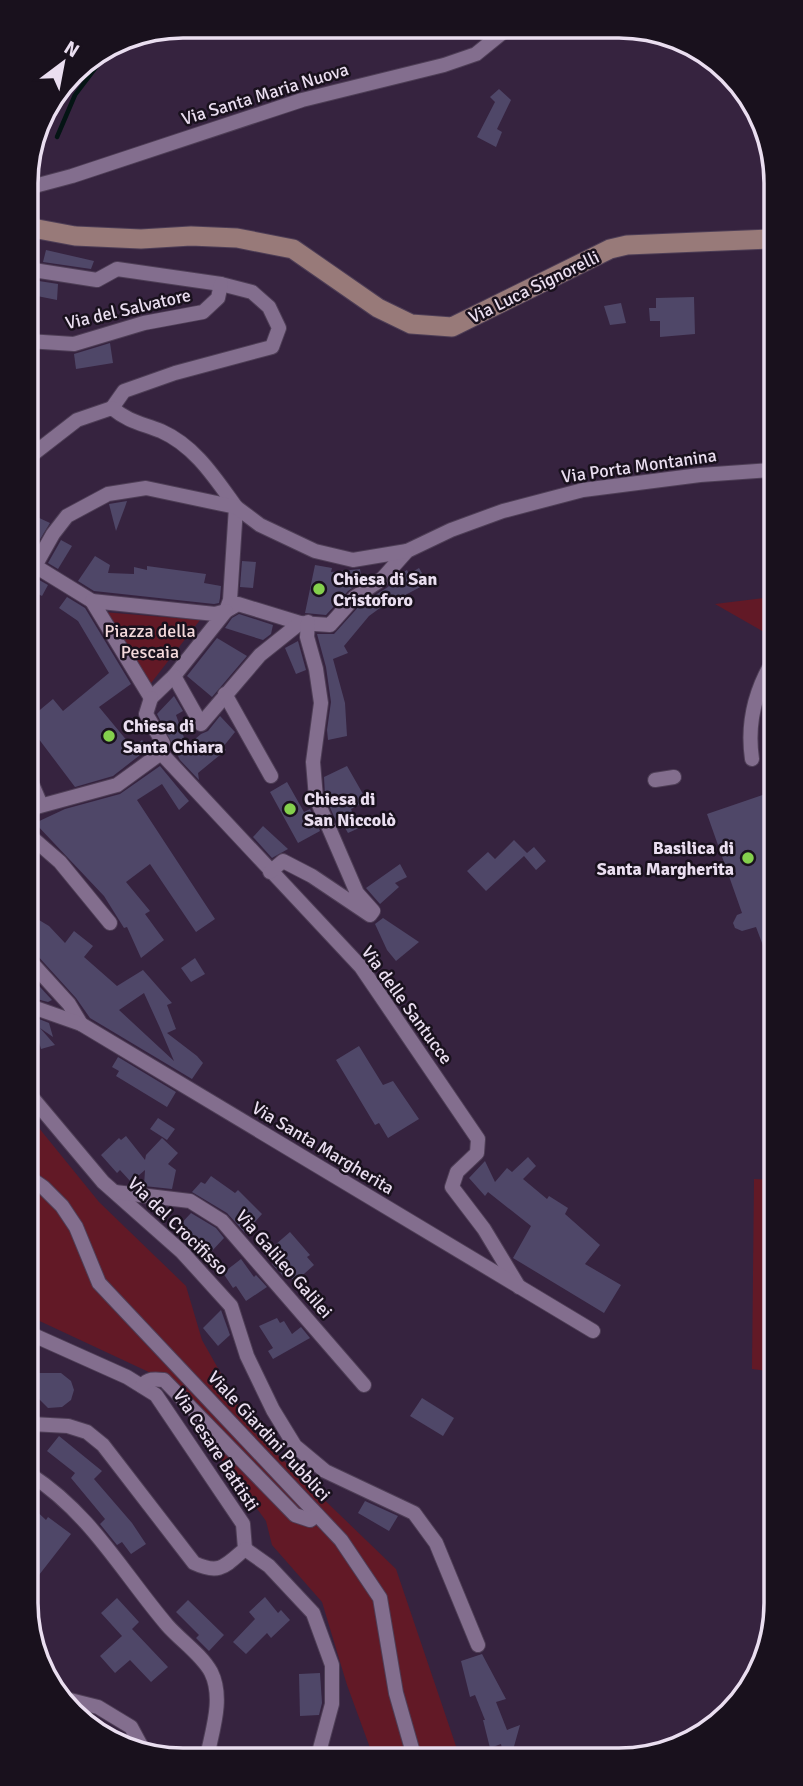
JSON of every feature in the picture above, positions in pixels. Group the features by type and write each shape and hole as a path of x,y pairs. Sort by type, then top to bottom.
{"main road":[{"name":"Via Luca Signorelli","path":"39,229 75,236 141,239 191,236 237,238 293,249 378,308 411,324 452,327 610,249 639,244 764,239"}],"street":[{"name":"Via Santa Maria Nuova","path":"39,185 302,100 444,65 476,54 496,38"},
{"path":"39,271 97,280 117,269 221,284 252,292 269,307 279,328 272,347 175,373 124,391 112,408 77,420 39,450"},
{"name":"Via del Salvatore","path":"39,342 74,344 144,323 202,312 218,298 221,284"},
{"path":"112,408 127,420 162,431 190,449 236,507 260,525 315,551 353,560 407,551"},
{"name":"Via Porta Montanina","path":"304,623 330,625 355,597 382,579 407,551 503,510 583,490 700,475 764,471"},
{"path":"39,557 67,516 108,495 146,488 236,507"},
{"path":"92,601 151,698 174,676 226,611 230,600 236,507"},
{"path":"39,572 92,601 215,614 238,604 304,623"},
{"path":"174,676 201,724 260,655 304,623"},
{"path":"270,872 283,861 312,876 370,915 373,911 357,893 316,798 313,762 321,703 316,669 304,623"},
{"path":"752,760 749,738 752,716 764,681"},
{"path":"225,694 271,776"},
{"name":"Via delle Santucce","path":"151,698 146,714 163,743 160,753 361,967 478,1139 477,1153 457,1172 452,1187 484,1229 519,1287"},
{"path":"39,806 117,785 160,753"},
{"path":"655,780 674,777"},
{"path":"39,843 60,862 110,923"},
{"path":"38,970 69,1004 81,1024"},
{"name":"Via Santa Margherita","path":"38,1009 81,1024 593,1331"},
{"name":"Via del Crocifisso","path":"38,1106 103,1182 182,1252 231,1306 247,1356 273,1410 295,1446 324,1471 414,1513 436,1543 478,1645"},
{"name":"Viale Giardini Pubblici","path":"38,1184 62,1206 76,1227 99,1283 341,1540 380,1598 397,1693 412,1748"},
{"name":"Via Galileo Galilei","path":"115,1192 190,1201 222,1221 363,1385"},
{"name":"Via Cesare Battisti","path":"38,1337 127,1377 156,1395 243,1524 244,1549"},
{"path":"142,1386 146,1380 164,1380 295,1515 310,1520 317,1515"},
{"path":"38,1424 68,1426 87,1432 103,1445 194,1563 209,1570 225,1566 244,1549 269,1566 313,1613 332,1665 332,1704 320,1748"},
{"path":"38,1480 79,1512 169,1627 211,1672 217,1703 209,1748"},
{"path":"79,1702 98,1707 131,1727 138,1740"}],"green space":[{"path":"764,598 764,632 715,604"},
{"name":"Piazza della Pescaia","path":"103,612 200,620 148,687"},
{"path":"38,1127 99,1202 186,1286 202,1340 254,1432 396,1569 457,1748 370,1748 347,1685 322,1602 272,1545 266,1521 176,1397 153,1374 38,1320"},
{"path":"754,1179 764,1179 764,1370 752,1369"}],"building":[{"path":"499,89 511,100 497,129 502,132 496,147 477,137 495,102 490,97"},
{"path":"46,250 94,261 91,269 43,262"},
{"path":"39,282 58,284 57,300 39,296"},
{"path":"694,297 695,334 660,337 660,321 650,321 649,308 656,308 656,298"},
{"path":"621,303 626,323 610,325 604,306"},
{"path":"110,343 113,363 76,369 74,354"},
{"path":"127,501 125,507 116,531 109,504"},
{"path":"39,518 50,523 39,541"},
{"path":"61,540 72,546 58,569 48,563"},
{"path":"95,556 110,565 108,573 134,574 134,567 147,570 147,566 206,574 204,583 221,586 219,603 94,591 78,581"},
{"path":"242,561 256,562 253,588 240,587"},
{"path":"315,565 332,568 331,572 360,569 362,581 348,591 326,615 305,613"},
{"path":"419,568 428,583 392,602 391,600 369,616 344,646 348,653 333,659 345,703 347,736 328,740 331,702 326,667 317,634 334,634 361,604 388,587 407,570 409,574"},
{"path":"39,580 48,585 42,596 39,594"},
{"path":"67,597 85,608 131,684 99,707 133,748 142,740 149,748 113,776 75,787 39,739 39,711 53,699 63,711 109,673 78,621 59,608"},
{"path":"239,614 273,625 271,634 263,640 225,628 232,618"},
{"path":"217,638 247,656 212,697 187,676"},
{"path":"298,641 306,670 296,674 285,648"},
{"path":"174,696 183,711 176,715 187,746 208,731 220,716 235,732 223,747 226,750 198,773 199,780 180,760 157,714"},
{"path":"160,766 189,801 179,810 162,784 137,800 215,919 196,932 150,864 126,882 150,911 145,914 164,940 141,958 127,927 124,928 104,896 39,827 39,821 65,809 120,794"},
{"path":"347,766 367,801 351,809 359,828 348,833 340,819 336,821 325,796 324,777"},
{"path":"287,782 304,812 310,809 320,831 298,843 270,792"},
{"name":"Basilica di Santa Margherita","path":"764,794 764,948 756,927 742,931 735,928 733,923 737,915 742,913 707,814"},
{"path":"263,826 288,849 272,858 253,837"},
{"path":"514,840 527,853 534,847 546,861 536,870 524,856 486,891 467,871 488,852 495,859"},
{"path":"400,864 407,877 395,883 399,887 380,904 366,888"},
{"path":"383,918 419,942 396,961 387,950 375,924"},
{"path":"38,920 49,926 65,943 74,931 93,946 84,957 117,986 143,970 172,1003 167,1005 176,1029 167,1033 203,1063 192,1079 90,1018 76,998 38,957","holes":["144,993 174,1061 119,1010"]},
{"path":"195,958 205,974 191,982 181,968"},
{"path":"38,985 52,1000 48,1002 38,999"},
{"path":"38,1019 49,1023 53,1037 40,1028 55,1045 41,1049"},
{"path":"359,1046 383,1085 393,1081 419,1119 388,1138 379,1123 375,1125 336,1060"},
{"path":"118,1057 176,1092 167,1107 116,1076 119,1071 112,1067"},
{"path":"158,1118 175,1129 167,1140 150,1129"},
{"path":"126,1136 145,1160 146,1155 162,1138 178,1153 168,1164 176,1170 172,1189 144,1186 145,1170 131,1182 120,1170 117,1173 101,1155 119,1138 121,1140"},
{"path":"528,1157 536,1166 523,1179 547,1199 549,1196 568,1208 565,1214 600,1245 585,1264 621,1285 604,1313 513,1258 531,1226 488,1192 485,1196 469,1178 485,1161 495,1182 507,1168 512,1172"},
{"path":"211,1176 235,1193 238,1190 262,1214 245,1233 227,1213 192,1192 201,1182 205,1184"},
{"path":"191,1213 216,1228 224,1238 211,1252 197,1239 193,1243 177,1228"},
{"path":"290,1232 310,1255 307,1257 314,1265 295,1282 287,1273 283,1276 272,1264 276,1261 273,1258 280,1251 275,1245"},
{"path":"241,1259 254,1277 256,1275 267,1287 246,1301 223,1273"},
{"path":"221,1310 230,1335 218,1346 203,1328"},
{"path":"277,1318 280,1323 284,1321 292,1334 301,1327 310,1338 273,1359 268,1351 273,1348 259,1326"},
{"path":"61,1373 71,1381 74,1390 71,1400 62,1407 48,1408 38,1398 38,1374"},
{"path":"422,1398 454,1418 443,1436 410,1416"},
{"path":"59,1436 102,1471 94,1479 132,1523 146,1544 131,1554 122,1542 117,1545 100,1524 105,1519 71,1478 75,1473 47,1451"},
{"path":"365,1501 398,1516 389,1531 358,1513"},
{"path":"38,1513 71,1534 38,1574"},
{"path":"265,1597 278,1613 281,1610 290,1620 271,1638 267,1633 246,1654 233,1642 255,1619 249,1612"},
{"path":"117,1598 139,1622 132,1629 168,1667 151,1682 130,1660 115,1673 100,1656 122,1636 101,1613"},
{"path":"188,1600 224,1635 209,1651 196,1638 199,1635 176,1612"},
{"path":"482,1654 506,1699 496,1702 507,1730 520,1725 514,1748 502,1748 501,1744 490,1748 485,1720 475,1695 470,1697 461,1661"},
{"path":"320,1673 322,1703 319,1715 300,1716 299,1674"}],"waterway":[{"path":"57,137 75,95 94,71"}],"place":[{"name":"Chiesa di San Cristoforo","path":"319,589"},
{"name":"Chiesa di Santa Chiara","path":"109,736"},
{"name":"Chiesa di San Niccolò","path":"290,809"},
{"name":"Basilica di Santa Margherita","path":"748,858"}]}
